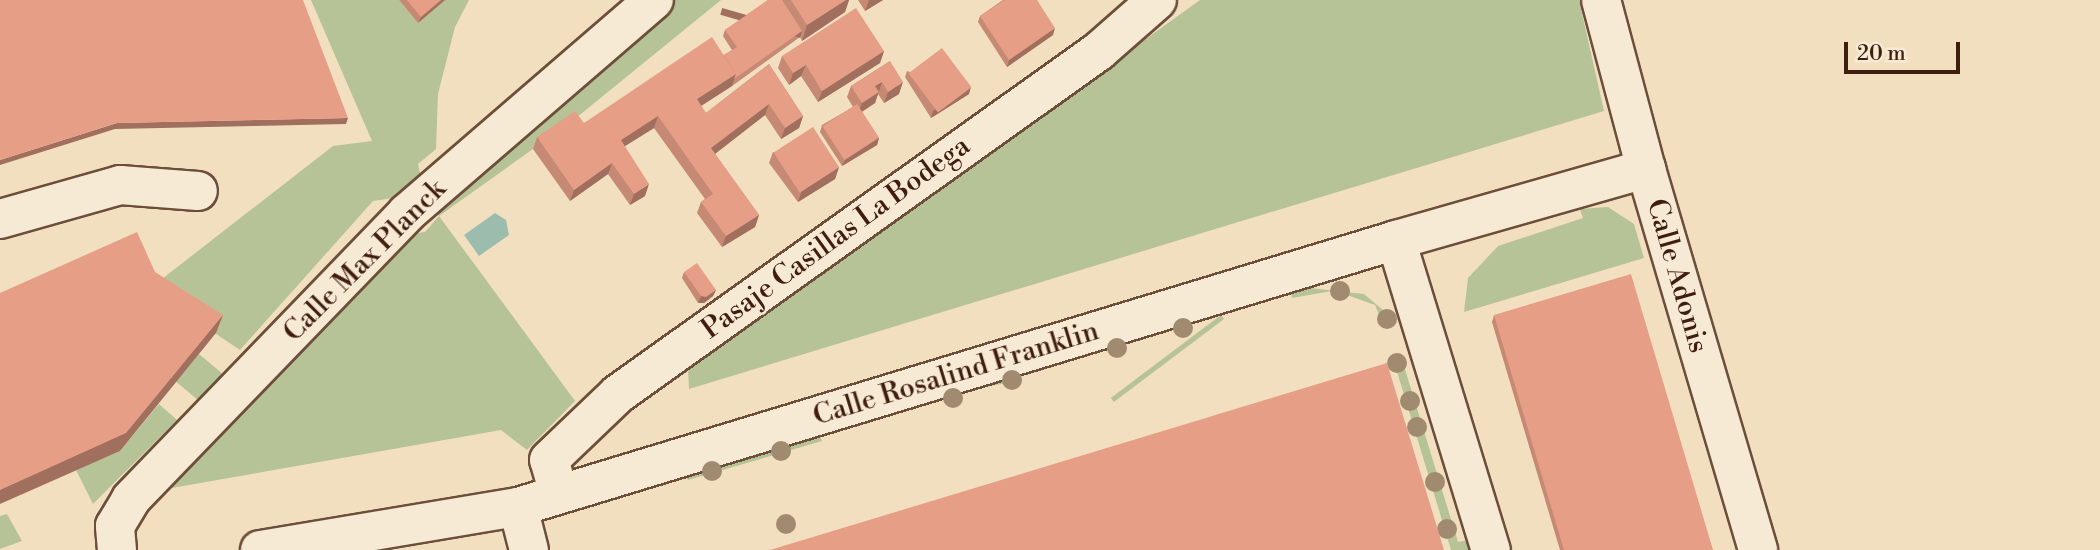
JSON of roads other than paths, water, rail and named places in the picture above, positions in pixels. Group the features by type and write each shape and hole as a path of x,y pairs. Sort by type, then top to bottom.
{"street":[{"name":"Calle Max Planck","path":"117,550 115,526 131,499 407,213 654,0"},
{"name":"Pasaje Casillas La Bodega","path":"559,494 549,460 618,394 1099,51 1157,0"},
{"name":"Calle Adonis","path":"1601,0 1646,169 1758,550"},
{"name":"Calle Rosalind Franklin","path":"260,550 518,507 1396,240 1646,169"},
{"path":"0,219 120,185 198,191"},
{"path":"1396,240 1491,550"},
{"path":"518,507 529,550"}]}
